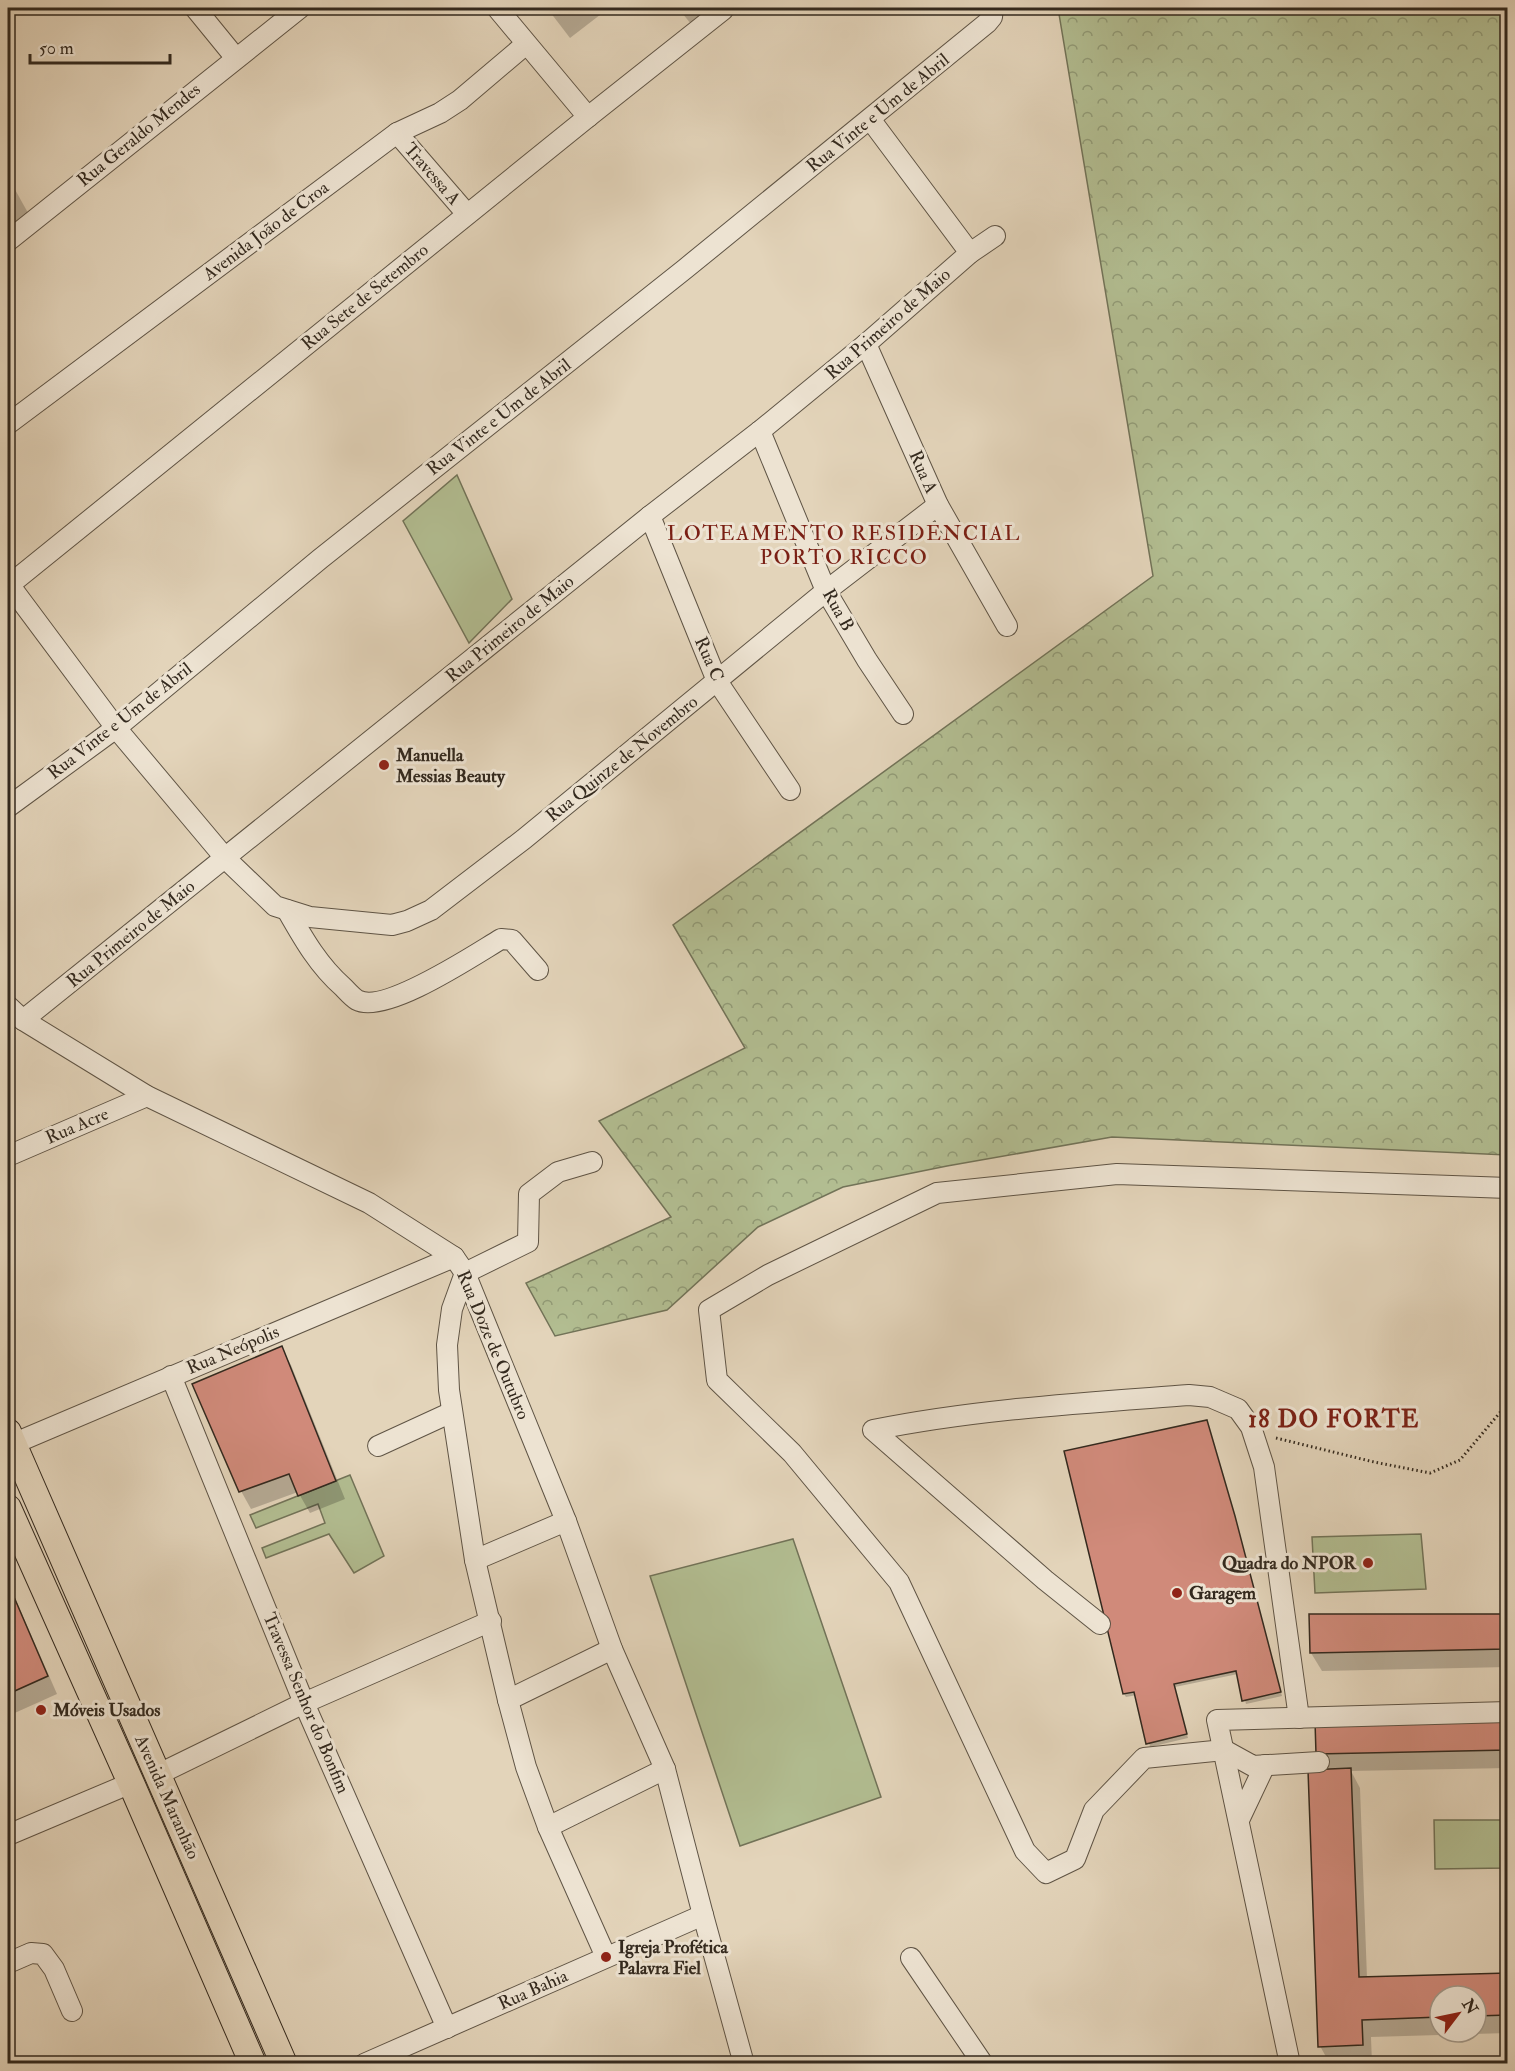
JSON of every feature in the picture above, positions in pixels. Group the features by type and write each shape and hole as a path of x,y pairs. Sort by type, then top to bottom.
{"main road":[{"name":"Avenida Maranhão","path":"9,1440 284,2064"},
{"name":"Avenida Maranhão","path":"8,1508 253,2064"}],"street":[{"path":"195,8 235,57"},
{"name":"Rua Geraldo Mendes","path":"8,241 235,57 300,8"},
{"path":"497,8 588,117"},
{"name":"Rua Sete de Setembro","path":"8,585 723,10"},
{"name":"Rua Vinte e Um de Abril","path":"8,807 116,728 320,559 685,270 870,119 990,15"},
{"name":"Avenida João de Croa","path":"8,424 397,133 447,109 526,44"},
{"path":"870,119 970,254"},
{"name":"Travessa A","path":"397,133 467,214"},
{"name":"Rua Primeiro de Maio","path":"23,1020 650,516 760,432 970,254 995,236"},
{"name":"Rua A","path":"866,344 938,505 1006,626"},
{"name":"Rua B","path":"760,432 826,591 867,660 903,714"},
{"name":"Rua Quinze de Novembro","path":"281,908 310,916 385,925 400,924 420,916 441,903 524,839 826,591 938,505"},
{"name":"Rua C","path":"650,516 717,681 790,790"},
{"path":"8,585 116,728 226,859 281,908 310,952 357,1000 379,1002 435,979 501,939 512,940 538,970"},
{"name":"Rua Doze de Outubro","path":"8,1006 23,1020 147,1096 369,1203 459,1265 566,1521 612,1649 665,1769 744,2064"},
{"name":"Rua Acre","path":"8,1156 147,1096"},
{"name":"Rua Neópolis","path":"9,1440 459,1265 528,1242 529,1194 558,1172 592,1162"},
{"path":"1318,1762 1253,1766 1224,1750 1144,1758 1094,1810 1075,1859 1046,1873 1025,1851 899,1582 792,1453 717,1380 709,1310 768,1275 937,1193 1117,1174 1508,1188"},
{"path":"459,1265 447,1345 452,1412 475,1560 526,1767 548,1827 606,1958"},
{"name":"Travessa Senhor do Bonfim","path":"171,1376 304,1703 447,2028"},
{"path":"1100,1624 1036,1572 873,1430 1036,1407 1189,1395 1209,1397 1238,1409 1251,1427 1264,1467 1299,1718"},
{"path":"378,1446 452,1412"},
{"path":"475,1560 566,1521"},
{"path":"157,1775 304,1703 491,1621"},
{"path":"508,1700 612,1649"},
{"path":"1290,2064 1218,1720 1508,1712"},
{"path":"1239,1820 1265,1765"},
{"path":"548,1827 665,1769"},
{"path":"8,1835 131,1783"},
{"name":"Rua Bahia","path":"364,2064 703,1915"},
{"path":"8,1963 31,1953 43,1954 54,1969 72,2011"},
{"path":"911,1958 983,2064"}],"path":[{"path":"1251,1427 1282,1441 1430,1473 1460,1460 1508,1403"}],"green space":[{"path":"1058,8 1507,8 1507,1155 1112,1137 947,1166 843,1187 758,1227 667,1310 555,1336 526,1283 671,1217 599,1121 745,1048 673,925 1153,576"},
{"path":"457,475 512,599 469,643 403,521"},
{"path":"350,1475 384,1556 354,1573 329,1534 266,1558 262,1548 325,1523 318,1504 256,1528 250,1515"},
{"name":"Quadra do NPOR","path":"1421,1534 1426,1589 1315,1593 1312,1537"},
{"path":"793,1539 881,1797 740,1846 650,1576"},
{"path":"1434,1820 1507,1820 1507,1868 1435,1869"}],"building":[{"path":"282,1346 336,1481 298,1496 289,1474 239,1492 192,1384"},
{"name":"Garagem","path":"1207,1420 1235,1516 1281,1692 1242,1701 1236,1671 1174,1684 1187,1734 1146,1744 1134,1692 1123,1694 1064,1451"},
{"path":"8,1583 48,1676 8,1694"},
{"path":"1309,1614 1505,1614 1507,1649 1310,1653"},
{"path":"1508,1716 1508,1750 1316,1754 1315,1721"},
{"path":"1351,1768 1359,1977 1508,1973 1508,2015 1488,2016 1488,1984 1428,1984 1428,2017 1362,2020 1363,2045 1318,2047 1308,1770"}],"place":[{"name":"Manuella Messias Beauty","path":"384,765"},
{"name":"Quadra do NPOR","path":"1368,1563"},
{"name":"Garagem","path":"1177,1593"},
{"name":"Móveis Usados","path":"41,1710"},
{"name":"Igreja Profética Palavra Fiel","path":"606,1957"}],"district":[{"name":"LOTEAMENTO RESIDENCIAL PORTO RICCO","path":"844,545"},
{"name":"18 DO FORTE","path":"1334,1419"}]}
